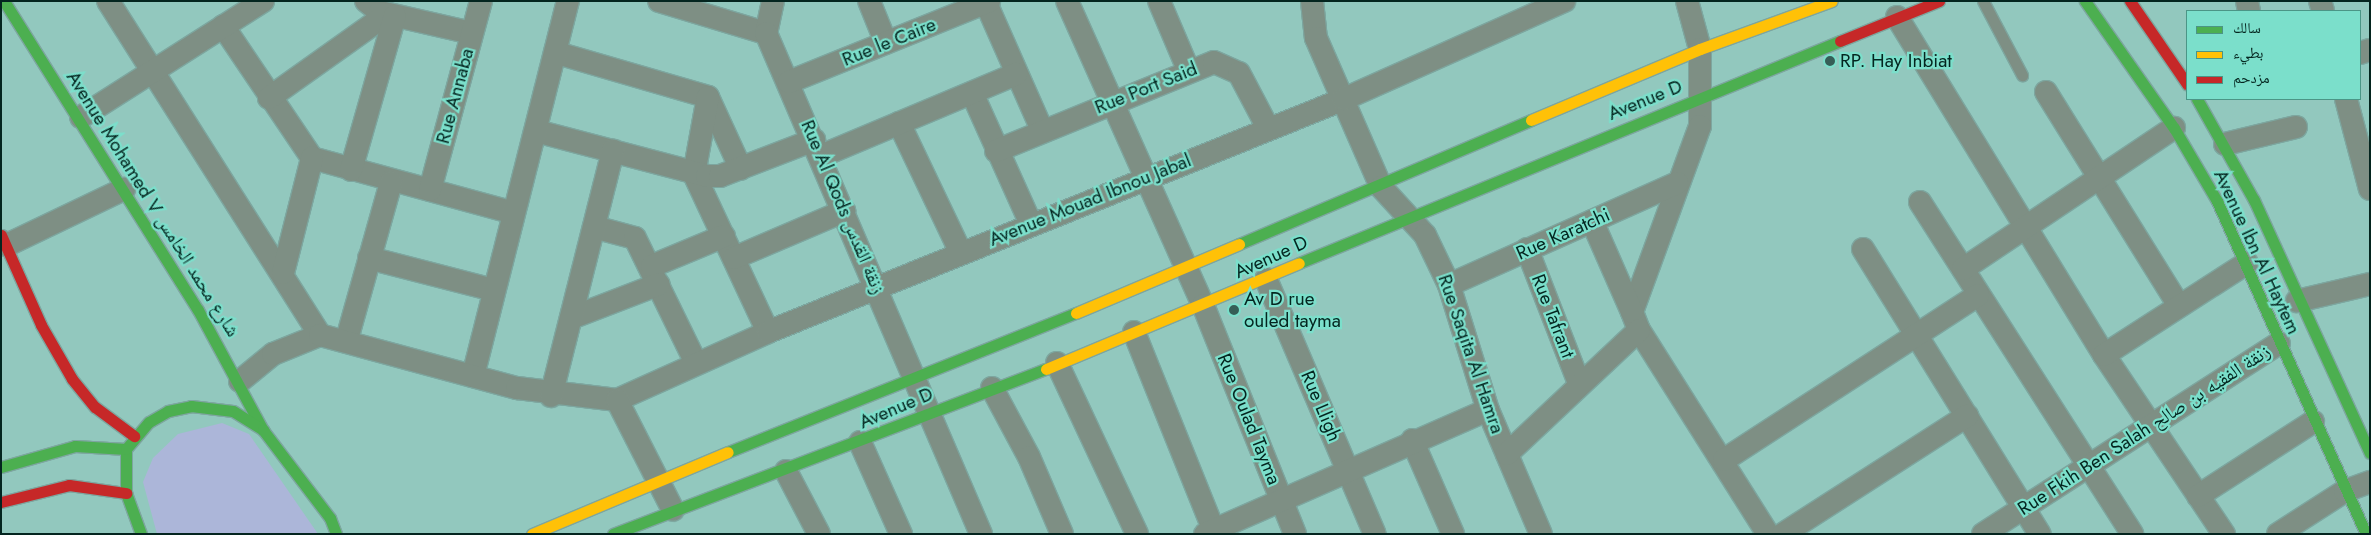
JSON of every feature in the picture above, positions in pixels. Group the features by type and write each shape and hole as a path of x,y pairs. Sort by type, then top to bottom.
{"main road":[{"name":"Avenue Mohamed V شارع محمد الخامس","path":"4,1 81,117 240,381 263,430"},
{"name":"Avenue D","path":"532,534 658,479 914,381 1381,186 1700,49 1832,1"},
{"name":"Avenue D","path":"613,534 673,510 786,471 1266,279 1407,215 1939,1"},
{"name":"Avenue Ibn Al Haytem","path":"2085,1 2174,128 2246,263 2313,422 2366,534"},
{"path":"2130,1 2186,83"},
{"name":"Avenue Ibn Al Haytem","path":"2198,100 2225,144 2297,302 2370,453"},
{"path":"4,246 72,379 95,407 134,436"},
{"path":"141,534 126,492 126,449 134,436 168,411 191,406 233,411 263,430 342,531"},
{"path":"1,467 75,446 126,449"},
{"path":"1,502 69,485 126,492"}],"street":[{"path":"108,1 283,273 320,335"},
{"path":"81,117 152,69 263,1"},
{"path":"366,1 391,15 472,33"},
{"name":"Rue Annaba","path":"430,190 481,1"},
{"path":"472,376 557,53 568,1"},
{"path":"659,1 689,6 766,33 773,1"},
{"path":"869,1 886,43"},
{"path":"1159,1 1188,69"},
{"name":"Rue Saqita Al Hamra","path":"1312,1 1312,29 1381,186 1425,235 1449,285 1488,410 1542,534"},
{"name":"Avenue Mouad Ibnou Jabal","path":"617,400 768,332 1147,176 1344,99 1564,1"},
{"path":"1507,454 1579,383 1635,321 1677,184 1694,152 1702,96 1700,49 1686,1"},
{"path":"987,2 1016,74 1042,130"},
{"name":"Rue le Caire","path":"789,82 987,2"},
{"name":"Rue Oulad Tayma","path":"1072,6 1115,101 1185,268 1203,304 1295,534"},
{"path":"270,98 391,15"},
{"path":"352,170 391,15"},
{"path":"1897,17 2030,229 2104,355 2222,533"},
{"path":"223,26 312,158 391,182 430,190 514,213"},
{"name":"Rue Al Qods زنقة القدس","path":"766,33 818,148 878,288 914,381 981,534"},
{"path":"557,53 708,97 741,168"},
{"name":"Rue Port Said","path":"996,151 1188,69 1214,62 1233,68 1249,89 1268,128"},
{"path":"536,131 694,174 720,176 741,168 899,124 1016,74"},
{"path":"2046,92 2179,306"},
{"path":"972,93 996,151 1031,224"},
{"path":"708,97 694,174 768,332"},
{"path":"2346,100 2370,189"},
{"path":"899,124 961,253"},
{"path":"2225,144 2296,127"},
{"path":"1963,270 2030,229 2174,128"},
{"path":"551,396 613,151"},
{"path":"283,273 312,158"},
{"path":"347,340 391,182"},
{"name":"Rue Karatchi","path":"1449,285 1526,249 1677,184"},
{"path":"4,246 124,189"},
{"path":"1920,202 1978,295 2091,467 2132,534"},
{"path":"734,258 844,211"},
{"path":"1592,220 1635,321 1724,460 1768,534"},
{"path":"594,226 631,235 655,275 696,363"},
{"path":"571,318 655,275 724,236"},
{"name":"Rue Tafrant","path":"1526,249 1579,383"},
{"path":"1864,249 1917,338 2040,534"},
{"path":"369,258 494,290"},
{"path":"2104,355 2246,263"},
{"name":"Rue Lligh","path":"1266,279 1375,534"},
{"path":"2297,302 2370,284"},
{"path":"1724,460 1917,338 1978,295"},
{"path":"1134,332 1211,532 1281,503 1348,469 1412,440 1488,410"},
{"path":"240,381 286,347 320,335 347,340 472,376 551,396 617,400 673,510"},
{"name":"Rue Fkih Ben Salah زنقة الفقيه بن صالح","path":"1983,534 2152,428 2279,343"},
{"path":"1057,363 1137,534"},
{"path":"992,388 1029,457 1062,534"},
{"path":"1783,534 1967,416"},
{"path":"2198,496 2313,422"},
{"path":"1412,440 1453,534"},
{"path":"860,442 901,534"},
{"path":"786,471 819,534"},
{"path":"2278,534 2345,491 2370,482"}],"lane":[{"path":"1983,1 2022,75"}],"shaded area":[{"path":"222,423 249,434 318,534 157,534 143,482 153,458 178,434"}],"traffic: fast":[{"path":"4,1 198,310 263,430"},
{"path":"2085,1 2174,128 2217,201 2366,534"},
{"path":"1299,263 1840,41"},
{"path":"2198,100 2254,200 2370,453"},
{"path":"1239,244 1531,120"},
{"path":"728,452 1076,313"},
{"path":"613,534 1046,369"},
{"path":"141,534 126,493 126,449 149,422 168,411 191,406 233,411 263,430 330,518 336,534"},
{"path":"1,467 75,446 126,449"}],"traffic: slow":[{"path":"1531,120 1700,49 1832,1"},
{"path":"1076,313 1239,244"},
{"path":"1046,369 1299,263"},
{"path":"532,534 728,452"}],"traffic: jam":[{"path":"1840,41 1939,1"},
{"path":"2130,1 2186,83"},
{"path":"1,235 41,325 72,379 95,407 134,436"},
{"path":"1,502 69,485 126,493"}],"place":[{"name":"RP. Hay Inbiat","path":"1830,61"},
{"name":"Av D rue ouled tayma","path":"1234,310"}]}
